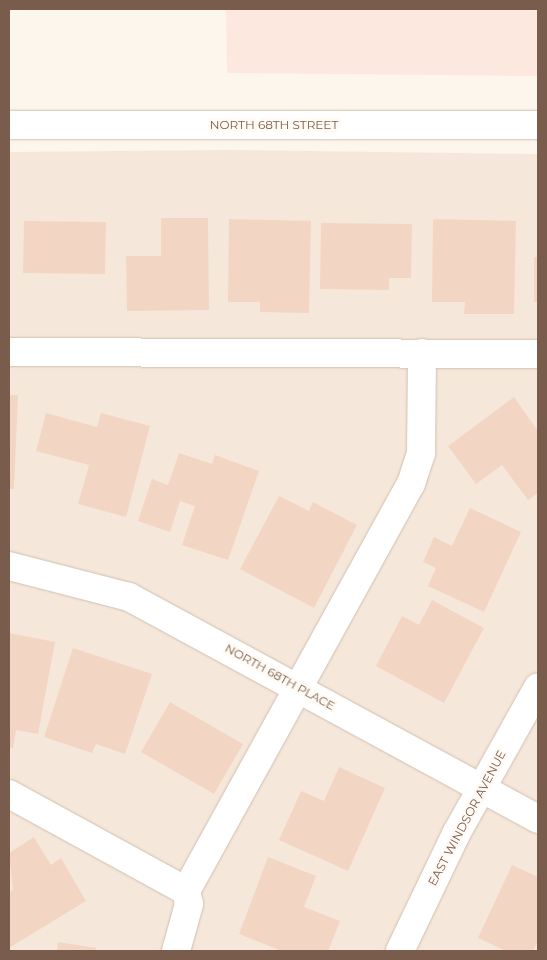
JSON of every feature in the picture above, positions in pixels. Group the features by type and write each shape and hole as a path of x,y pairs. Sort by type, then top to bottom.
{"street":[{"name":"NORTH 68TH STREET","path":"9,125 538,125"},
{"path":"9,352 538,354"},
{"path":"176,951 189,904 186,891 411,484 421,452 422,353"},
{"name":"NORTH 68TH PLACE","path":"9,566 129,597 298,687 538,819"},
{"name":"EAST WINDSOR AVENUE","path":"400,951 480,788 538,687"},
{"path":"9,794 186,891"}],"shaded area":[{"path":"226,9 538,9 538,76 227,73"},
{"path":"228,150 538,154 538,951 9,951 9,152"}],"building":[{"path":"161,218 208,218 209,310 127,311 126,256 161,256"},
{"path":"229,219 311,221 309,313 260,312 260,302 228,302"},
{"path":"433,219 516,221 514,314 464,314 465,302 432,302"},
{"path":"24,221 106,222 105,274 23,273"},
{"path":"321,223 412,224 411,278 389,278 389,290 320,289"},
{"path":"534,257 538,257 538,302 534,302"},
{"path":"9,395 18,395 14,489 9,489"},
{"path":"514,397 538,431 538,493 528,500 502,465 476,484 448,446"},
{"path":"46,413 97,427 101,413 150,426 126,517 78,504 89,465 36,451"},
{"path":"179,453 212,464 215,455 259,471 228,560 182,545 195,506 180,501 170,532 138,521 152,479 168,485"},
{"path":"279,496 309,511 313,502 357,525 314,608 240,569"},
{"path":"470,508 521,532 484,612 428,586 436,568 423,562 434,537 452,546"},
{"path":"432,600 484,628 444,703 376,666 402,616 419,625"},
{"path":"9,633 55,642 38,734 16,730 13,748 9,748"},
{"path":"73,648 152,674 125,754 96,744 92,753 44,737"},
{"path":"170,702 243,744 214,794 141,752"},
{"path":"339,767 385,788 348,871 279,840 301,791 324,801"},
{"path":"34,837 51,865 61,858 86,901 9,948 9,892 13,890 9,853"},
{"path":"268,857 316,876 304,907 340,921 328,951 282,951 239,934"},
{"path":"512,865 538,877 538,941 533,951 506,951 478,938"},
{"path":"58,942 96,948 95,951 57,951"}]}
